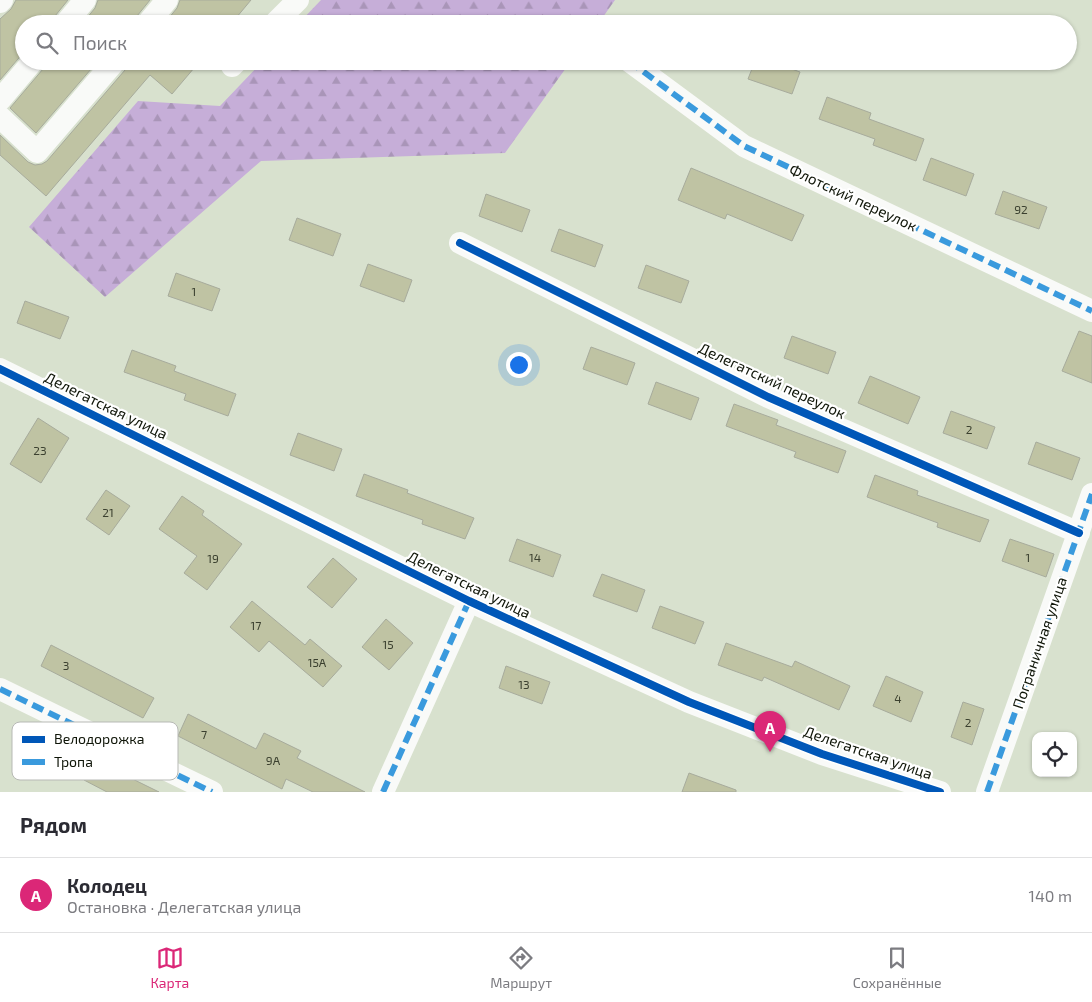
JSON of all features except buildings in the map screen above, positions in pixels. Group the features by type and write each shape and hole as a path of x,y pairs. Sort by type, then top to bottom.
{"street":[{"path":"72,15 85,0"},
{"path":"154,15 167,0"},
{"path":"283,15 298,0"},
{"path":"0,100 25,70"},
{"path":"0,117 37,152 107,70"},
{"name":"Флотский переулок","path":"641,70 744,146 1092,311"},
{"name":"Делегатский переулок","path":"460,243 768,397 1078,533"},
{"name":"Делегатская улица","path":"0,369 469,601 689,702 822,754 940,792"},
{"name":"Пограничная улица","path":"987,792 1092,494"},
{"path":"383,792 469,601"},
{"path":"0,689 68,722"},
{"path":"178,775 212,792"}],"green space":[{"path":"321,0 615,0 604,15 307,15"},
{"path":"254,70 565,70 505,153 261,161 105,297 29,227 138,101 220,106"}],"marked path":[{"path":"641,70 744,146 1092,311"},
{"path":"987,792 1092,494"},
{"path":"383,792 469,601"},
{"path":"0,689 68,722"},
{"path":"178,775 212,792"}],"cycle path":[{"path":"460,243 768,397 1079,533"},
{"path":"0,369 469,601 689,702 822,754 940,792"}],"place":[{"name":"Колодец","path":"770,752"}]}
